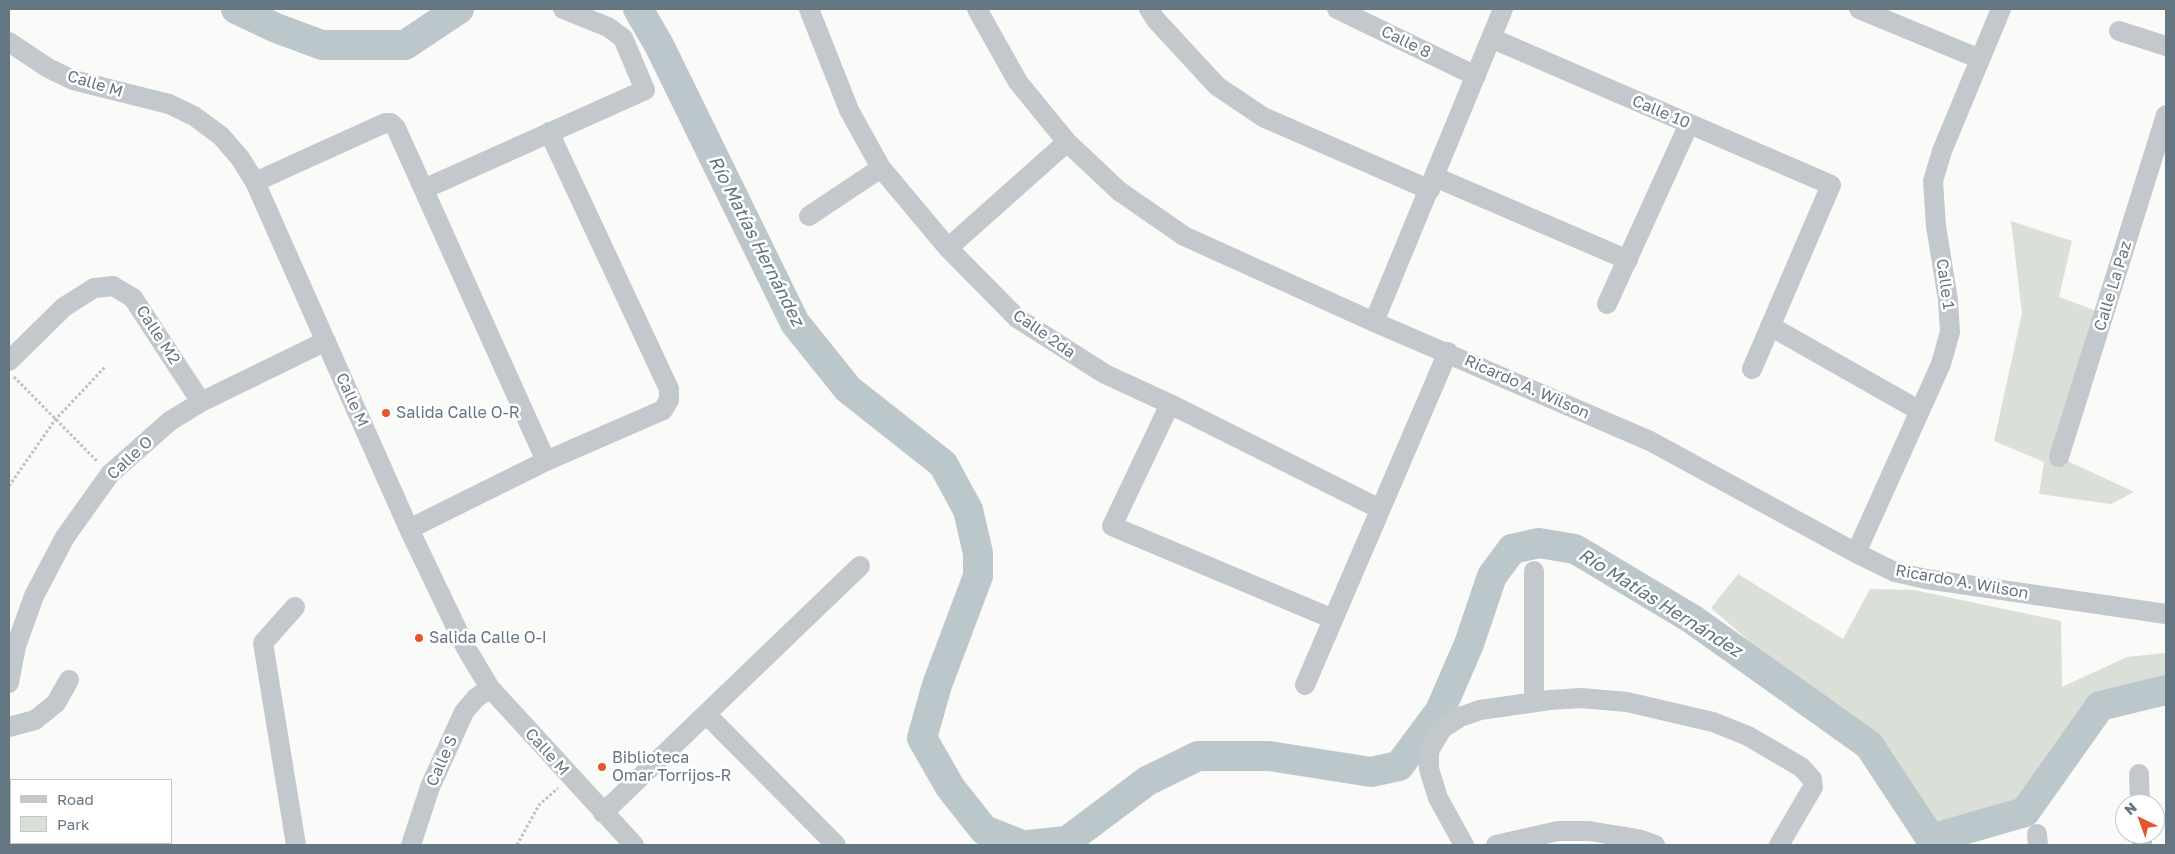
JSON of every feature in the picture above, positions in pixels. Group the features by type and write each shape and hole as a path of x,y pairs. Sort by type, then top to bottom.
{"street":[{"path":"424,189 645,90 623,38 608,27 563,9"},
{"name":"Calle 2da","path":"809,9 849,110 881,168 948,248 1017,318 1105,374 1170,404 1380,509"},
{"name":"Ricardo A. Wilson","path":"977,9 1018,82 1067,142 1119,191 1184,236 1374,322 1448,352 1650,441 1856,553 1895,572 1926,579 2166,614"},
{"path":"1149,9 1156,20 1217,86 1263,117 1628,260"},
{"name":"Calle 8","path":"1336,9 1476,76"},
{"path":"1374,322 1503,9"},
{"path":"1860,9 1980,59"},
{"name":"Calle 1","path":"1856,553 1941,364 1950,332 1948,300 1936,226 1933,181 1942,151 2001,9"},
{"path":"2120,31 2166,46"},
{"name":"Calle 10","path":"1491,38 1831,185 1770,326"},
{"name":"Calle M","path":"9,42 48,68 73,80 169,104 194,116 221,136 240,158 255,182 409,529 466,648 490,688 569,777 634,845"},
{"name":"Calle La Paz","path":"2059,458 2166,115"},
{"path":"255,182 384,123 391,123 396,128 424,189 546,461"},
{"path":"1607,304 1689,124"},
{"path":"409,529 546,461 663,410 669,400 669,389 549,132"},
{"path":"948,248 1067,142"},
{"path":"809,216 881,168"},
{"name":"Calle M2","path":"9,361 64,307 94,288 113,286 133,298 201,402"},
{"path":"1752,369 1770,326 1920,411"},
{"name":"Calle O","path":"9,683 16,646 34,596 65,537 110,474 170,421 201,402 326,341"},
{"path":"1305,685 1448,352"},
{"path":"1170,404 1112,526 1333,619"},
{"path":"603,813 860,566"},
{"path":"1534,571 1534,702"},
{"path":"294,607 263,643 296,845"},
{"path":"9,727 35,720 56,703 69,680"},
{"name":"Calle S","path":"411,845 430,788 464,712 476,698 490,688"},
{"path":"1464,845 1438,798 1431,780 1427,760 1434,740 1442,728 1460,717 1480,710 1534,702 1581,698 1627,702 1713,722 1748,736 1779,753 1807,773 1812,779 1813,787 1779,845"},
{"path":"706,714 836,845"},
{"path":"2139,774 2140,794"},
{"path":"1496,845 1558,831 1590,831 1638,839 1655,845"}],"path":[{"path":"9,486 55,420 105,367"},
{"path":"9,372 110,474"},
{"path":"517,845 539,805 569,777"}],"green space":[{"path":"2011,221 2072,241 2059,297 2102,313 2059,457 2134,492 2111,504 2039,494 2044,462 1994,441 2022,313"},
{"path":"1738,574 1843,639 1870,589 1914,590 2061,621 2062,687 2127,657 2166,653 2166,690 2100,706 2025,812 1931,839 1869,745 1711,608"}],"waterway":[{"name":"Río Matías Hernández","path":"236,9 276,28 322,45 405,45 459,9"},
{"name":"Río Matías Hernández","path":"638,9 659,45 795,323 848,389 943,464 968,510 978,553 978,576 937,685 922,738 950,787 984,830 1022,845"},
{"name":"Río Matías Hernández","path":"1028,845 1067,841 1147,781 1198,756 1269,756 1371,772 1399,766 1440,711 1469,644 1492,576 1512,549 1539,543 1575,549 1692,619 1869,745 1931,839 2025,812 2100,706 2166,690"}],"place":[{"name":"Salida Calle O-R","path":"386,413"},
{"name":"Salida Calle O-I","path":"419,638"},
{"name":"Biblioteca Omar Torrijos-R","path":"602,767"}]}
